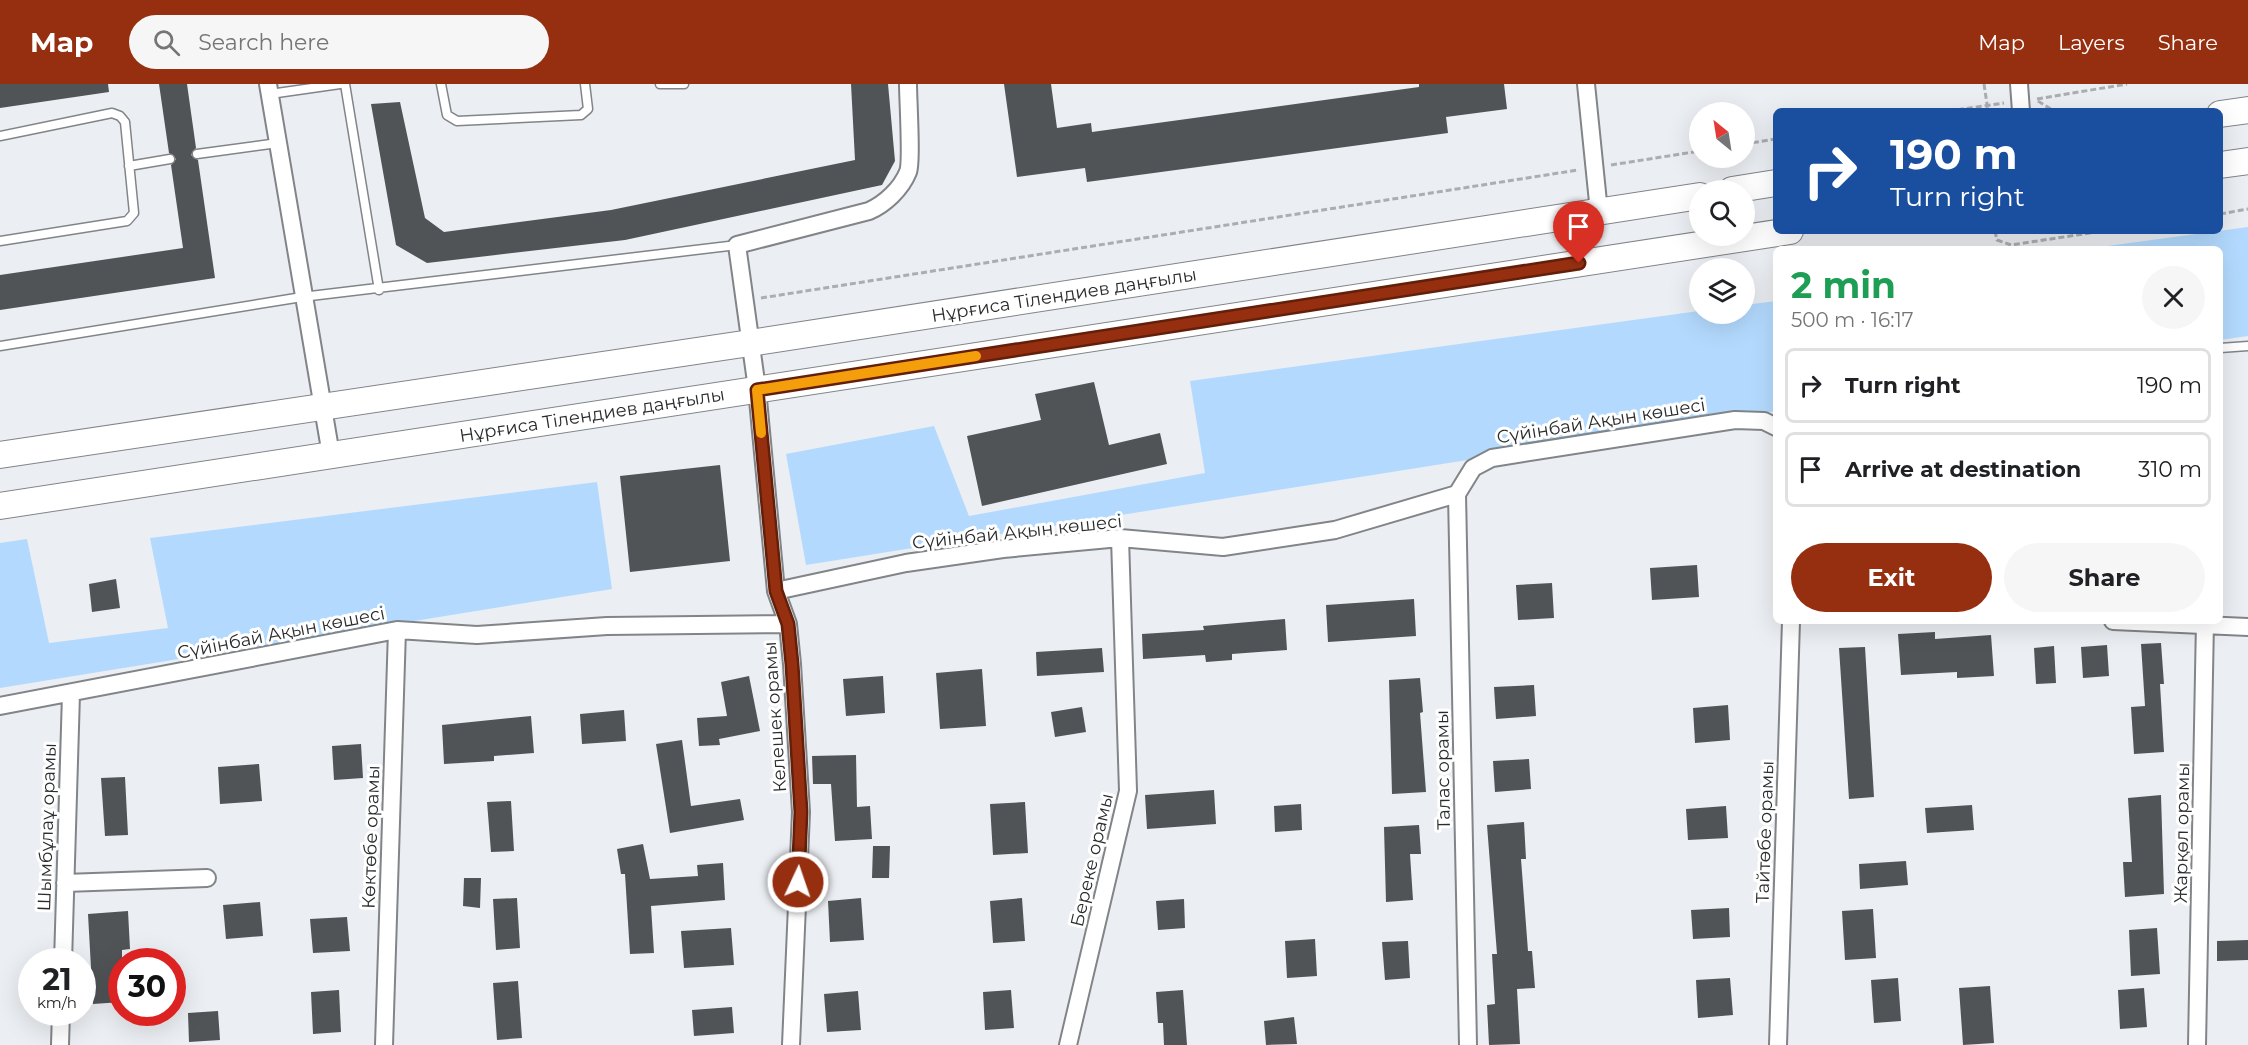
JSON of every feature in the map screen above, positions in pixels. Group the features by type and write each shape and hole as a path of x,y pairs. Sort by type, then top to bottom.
{"main road":[{"path":"2223,114 2248,110"},
{"path":"2223,165 2248,161"},
{"path":"1755,186 1773,183"},
{"name":"Нұрғиса Тілендиев даңғылы","path":"0,455 322,405 750,343 1689,198"},
{"name":"Нұрғиса Тілендиев даңғылы","path":"0,506 1773,234"}],"street":[{"path":"737,245 869,211 880,206 892,195 908,171 908,84"},
{"path":"1586,84 1599,212"},
{"path":"2019,84 2021,108"},
{"path":"269,89 302,297 331,455"},
{"name":"Келешек орамы","path":"737,245 757,390 776,591 788,624 801,812 790,1045"},
{"name":"Сүйінбай Ақын көшесі","path":"776,591 906,563 1003,549 1120,538 1223,547 1335,530 1457,494 1473,468 1492,458 1735,420 1764,421 1773,426"},
{"name":"Талас орамы","path":"1457,494 1468,1045"},
{"name":"Береке орамы","path":"1068,1045 1128,791 1120,538"},
{"name":"Сүйінбай Ақын көшесі","path":"0,706 397,630 477,635 607,626 788,624"},
{"name":"Тайтөбе орамы","path":"1778,1045 1791,624"},
{"name":"Жарқөл орамы","path":"2197,1045 2205,624"},
{"path":"2216,624 2248,627"},
{"name":"Көктөбе орамы","path":"384,1045 397,630"},
{"name":"Шымбұлаұ орамы","path":"63,948 71,694"},
{"path":"65,883 207,878"},
{"path":"60,1045 61,1026"}],"lane":[{"path":"269,89 340,84"},
{"path":"345,84 379,290"},
{"path":"441,84 447,115 457,121 581,115 588,109 585,84"},
{"path":"660,84 684,84"},
{"path":"0,136 112,113 120,116 125,122 134,213 127,221 0,241"},
{"path":"197,154 278,143"},
{"path":"129,166 170,159"},
{"path":"0,346 302,297 379,290 737,245"},
{"path":"2223,348 2248,346"}],"path":[{"path":"1984,84 1988,108"},
{"path":"2034,99 2049,108"},
{"path":"1755,142 1773,139"},
{"path":"744,301 1689,153"},
{"path":"2223,213 2248,209"},
{"path":"1996,234 1997,240 2011,245 2076,234"}],"shaded area":[{"path":"2248,227 2248,336 2223,340 2223,246 2107,246 2196,234 2223,234 2223,230"},
{"path":"1773,301 1773,411 806,565 786,454 934,426 969,516 1205,473 1190,381 1689,312 1689,324 1755,324 1755,304"},
{"path":"597,482 612,589 0,688 0,543 27,539 49,643 168,628 150,538"}],"building":[{"path":"0,84 108,84 109,92 0,108"},
{"path":"159,84 187,84 196,148 191,155 198,160 215,278 0,310 0,275 183,248 171,165 176,159 169,153"},
{"path":"851,84 888,84 895,161 882,185 625,240 427,263 396,245 371,104 400,102 425,218 444,232 611,210 855,160"},
{"path":"1004,84 1051,84 1057,128 1091,123 1092,132 1419,87 1419,84 1504,84 1507,109 1446,117 1448,133 1087,182 1085,168 1017,177"},
{"path":"1094,382 1109,445 1160,433 1167,464 982,506 967,436 1041,420 1035,394"},
{"path":"720,465 730,561 630,572 620,476"},
{"path":"1697,565 1699,597 1652,600 1650,568"},
{"path":"116,579 120,608 92,612 89,584"},
{"path":"1552,583 1554,618 1518,620 1516,585"},
{"path":"1414,599 1416,636 1328,642 1326,605"},
{"path":"1285,619 1287,650 1232,654 1232,660 1206,662 1205,655 1143,659 1142,634 1204,630 1203,626"},
{"path":"1935,632 1935,639 1991,635 1994,676 1957,678 1957,672 1901,675 1898,634"},
{"path":"2161,643 2164,684 2160,684 2164,752 2134,754 2131,707 2145,706 2141,644"},
{"path":"2107,645 2109,676 2083,678 2081,647"},
{"path":"2054,646 2056,683 2036,684 2034,648"},
{"path":"1865,647 1874,797 1849,799 1839,648"},
{"path":"1102,648 1104,672 1037,676 1036,652"},
{"path":"982,669 986,726 940,729 936,673"},
{"path":"749,676 760,731 719,739 720,745 699,746 697,718 727,716 721,682"},
{"path":"883,676 885,713 846,716 843,679"},
{"path":"1420,678 1423,712 1420,713 1426,792 1392,794 1389,680"},
{"path":"1534,685 1536,716 1496,719 1494,687"},
{"path":"1728,705 1730,740 1695,743 1693,708"},
{"path":"1082,707 1086,732 1055,737 1051,712"},
{"path":"624,710 626,741 582,744 580,714"},
{"path":"531,716 534,753 494,756 494,761 444,764 442,725"},
{"path":"682,740 691,806 740,799 744,820 670,833 656,744"},
{"path":"361,744 363,778 334,780 332,746"},
{"path":"856,755 857,807 870,806 872,839 835,841 831,784 813,784 812,756"},
{"path":"1529,759 1531,789 1495,792 1493,761"},
{"path":"259,764 262,801 220,804 218,767"},
{"path":"125,777 128,835 105,836 101,778"},
{"path":"1214,790 1216,824 1147,829 1145,795"},
{"path":"2161,795 2164,894 2125,897 2123,862 2132,862 2128,798"},
{"path":"511,801 514,851 491,852 487,802"},
{"path":"1025,802 1028,853 993,855 990,804"},
{"path":"1301,804 1302,830 1275,832 1274,806"},
{"path":"1972,805 1974,830 1927,833 1925,808"},
{"path":"1726,806 1728,838 1688,840 1686,809"},
{"path":"1524,822 1526,859 1521,859 1528,951 1532,951 1535,988 1517,989 1520,1044 1489,1045 1487,1005 1495,1004 1492,954 1497,954 1487,825"},
{"path":"1419,825 1421,854 1410,854 1413,900 1386,902 1384,827"},
{"path":"643,844 650,879 698,876 697,865 723,863 725,900 651,906 654,953 630,954 625,874 621,874 617,849"},
{"path":"873,846 890,846 889,878 872,878"},
{"path":"1906,861 1908,885 1860,889 1859,864"},
{"path":"464,878 481,878 480,908 463,906"},
{"path":"517,898 520,948 496,950 493,899"},
{"path":"861,898 864,940 830,942 828,901"},
{"path":"1022,898 1025,941 993,943 990,901"},
{"path":"1184,899 1185,928 1158,930 1156,901"},
{"path":"260,902 263,936 226,939 223,905"},
{"path":"1729,908 1730,937 1693,939 1691,910"},
{"path":"1873,909 1876,958 1845,960 1842,911"},
{"path":"128,911 130,948 108,948 108,1003 96,1004 96,948 90,948 88,914"},
{"path":"347,917 350,951 313,953 310,919"},
{"path":"731,928 734,965 684,968 681,931"},
{"path":"2157,928 2160,974 2131,976 2129,930"},
{"path":"1315,939 1317,976 1287,978 1285,941"},
{"path":"2248,940 2248,960 2217,961 2217,941"},
{"path":"1408,941 1410,978 1385,980 1382,942"},
{"path":"1730,978 1733,1015 1698,1018 1696,980"},
{"path":"1898,978 1901,1021 1874,1023 1871,980"},
{"path":"518,981 522,1038 497,1040 493,983"},
{"path":"1990,986 1994,1043 1963,1045 1959,988"},
{"path":"2144,988 2147,1027 2120,1029 2118,990"},
{"path":"339,990 341,1032 313,1034 311,992"},
{"path":"1011,990 1014,1028 985,1030 983,992"},
{"path":"1183,990 1187,1045 1164,1045 1163,1023 1158,1023 1156,992"},
{"path":"858,991 861,1030 827,1032 824,994"},
{"path":"732,1007 734,1033 694,1036 692,1010"},
{"path":"218,1011 220,1040 189,1042 188,1013"},
{"path":"1294,1017 1297,1044 1266,1045 1264,1021"}],"slow traffic":[{"path":"761,433 757,390 976,356"}],"route":[{"path":"798,882 801,812 792,664 788,624 776,591 757,390 1579,263"}]}
